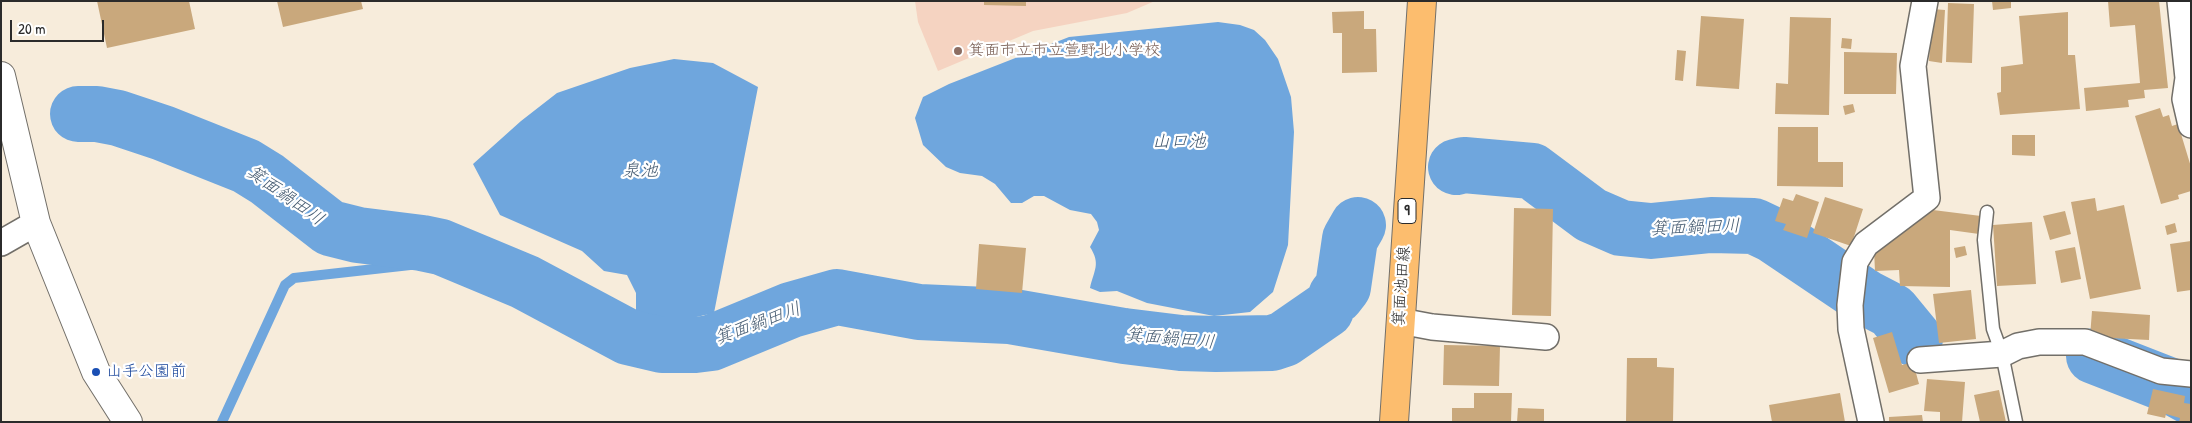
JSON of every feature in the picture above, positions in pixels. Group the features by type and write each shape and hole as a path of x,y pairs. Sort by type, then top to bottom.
{"main road":[{"name":"箕面池田線","path":"1394,422 1422,1"}],"street":[{"path":"1871,422 1851,329 1851,289 1854,262 1866,244 1927,198 1913,66 1925,1"},
{"path":"2180,1 2188,78 2185,98 2191,125"},
{"path":"1,76 36,224 96,372 128,422"},
{"path":"1,243 36,224"},
{"path":"1400,321 1432,327 1546,337"},
{"path":"1920,360 2002,354 2018,346 2039,342 2085,342 2161,371 2191,374"}],"lane":[{"path":"1987,212 1984,240 1993,329 2002,354 2016,422"}],"shaded area":[{"name":"箕面市立市立萱野北小学校","path":"915,1 1155,1 1127,13 1033,31 938,71 918,22"}],"water":[{"name":"山口池","path":"1218,22 1240,25 1254,30 1265,40 1278,59 1291,97 1294,132 1288,245 1273,292 1250,312 1214,316 1147,303 1117,291 1100,292 1090,288 1096,263 1090,247 1099,230 1097,222 1091,214 1070,210 1044,196 1034,196 1022,203 1011,203 995,184 982,176 960,173 946,167 923,145 915,118 923,97 949,84 1069,37"},
{"name":"泉池","path":"674,59 713,63 758,87 714,313 670,323 636,319 636,293 627,275 604,271 582,251 500,215 473,164 521,121 557,93 630,68"}],"building":[{"path":"97,1 189,1 195,29 107,48"},
{"path":"277,1 361,1 363,9 283,27"},
{"path":"984,1 1026,1 1026,6 984,5"},
{"path":"1992,1 2011,1 2011,8 1993,10"},
{"path":"2108,1 2159,1 2168,88 2144,90 2145,98 2128,100 2129,107 2086,111 2084,88 2140,83 2135,25 2110,27"},
{"path":"1948,3 1974,4 1972,63 1946,62"},
{"path":"1932,9 1945,10 1942,63 1929,61"},
{"path":"1364,11 1364,29 1376,29 1377,72 1342,73 1342,33 1333,33 1332,12"},
{"path":"2068,12 2068,55 2075,55 2080,109 2000,115 1997,93 2001,92 2001,67 2023,64 2019,16"},
{"path":"1701,16 1744,19 1739,89 1696,86"},
{"path":"1790,17 1831,18 1829,115 1775,114 1776,83 1788,84"},
{"path":"1842,38 1852,39 1851,49 1841,48"},
{"path":"1677,50 1686,51 1683,81 1675,80"},
{"path":"1844,52 1897,53 1896,94 1844,94"},
{"path":"1853,104 1855,112 1845,115 1843,106"},
{"path":"2160,108 2163,117 2169,115 2172,126 2178,124 2191,167 2191,191 2178,195 2179,199 2161,204 2135,116"},
{"path":"1778,127 1818,127 1818,162 1843,162 1843,187 1777,186"},
{"path":"2012,135 2035,135 2035,156 2012,155"},
{"path":"1796,194 1819,202 1807,238 1783,230 1786,224 1775,221 1783,198 1793,201"},
{"path":"1825,197 1863,209 1851,246 1813,233"},
{"path":"2095,198 2097,211 2124,205 2141,289 2090,299 2071,202"},
{"path":"1514,208 1553,209 1551,316 1512,315"},
{"path":"1925,209 1981,216 1979,234 1950,230 1950,287 1900,286 1899,270 1875,271 1874,250"},
{"path":"2065,211 2071,234 2050,240 2043,216"},
{"path":"2032,222 2036,284 1997,286 1993,225"},
{"path":"2175,223 2177,232 2167,235 2165,226"},
{"path":"2191,241 2191,290 2177,292 2170,244"},
{"path":"979,244 1026,248 1022,293 976,289"},
{"path":"1965,246 1967,255 1956,258 1954,248"},
{"path":"2075,247 2081,279 2061,283 2055,251"},
{"path":"1971,290 1976,339 1939,343 1933,294"},
{"path":"2092,311 2150,315 2149,340 2090,337"},
{"path":"1892,332 1902,365 1913,362 1919,384 1889,393 1873,338"},
{"path":"1444,345 1500,346 1499,386 1443,385"},
{"path":"1627,358 1657,358 1657,367 1674,368 1673,422 1626,422"},
{"path":"1927,379 1965,382 1962,422 1940,422 1940,412 1924,411"},
{"path":"2153,389 2185,396 2184,403 2191,404 2191,422 2179,422 2180,418 2166,414 2165,418 2147,414"},
{"path":"1999,390 2006,422 1980,422 1974,395"},
{"path":"1474,393 1512,393 1511,422 1452,422 1452,408 1474,408"},
{"path":"1840,393 1845,422 1772,422 1769,405"},
{"path":"1518,408 1544,409 1544,422 1517,422"},
{"path":"1922,415 1923,422 1889,422 1889,417"}],"waterway":[{"name":"箕面鍋田川","path":"78,114 97,114 118,118 163,133 246,166 267,179 330,228 358,235 441,247 525,282 628,337 662,345 711,343 791,310 837,297 919,312 1009,316 1124,336 1181,343 1216,344 1272,343 1284,339 1326,310"},
{"name":"箕面鍋田川","path":"1456,167 1464,165 1532,171 1591,215 1621,228 1651,231 1711,225 1754,226 1773,235 1865,297 1892,311 1915,339"},
{"name":"箕面鍋田川","path":"1336,296 1343,287 1350,239 1358,225"},
{"path":"222,422 285,285 294,278 437,262 462,256"},
{"name":"箕面鍋田川","path":"2094,356 2171,386 2191,397"}],"place":[{"name":"箕面市立市立萱野北小学校","path":"958,51"},
{"name":"山手公園前","path":"96,372"}]}
